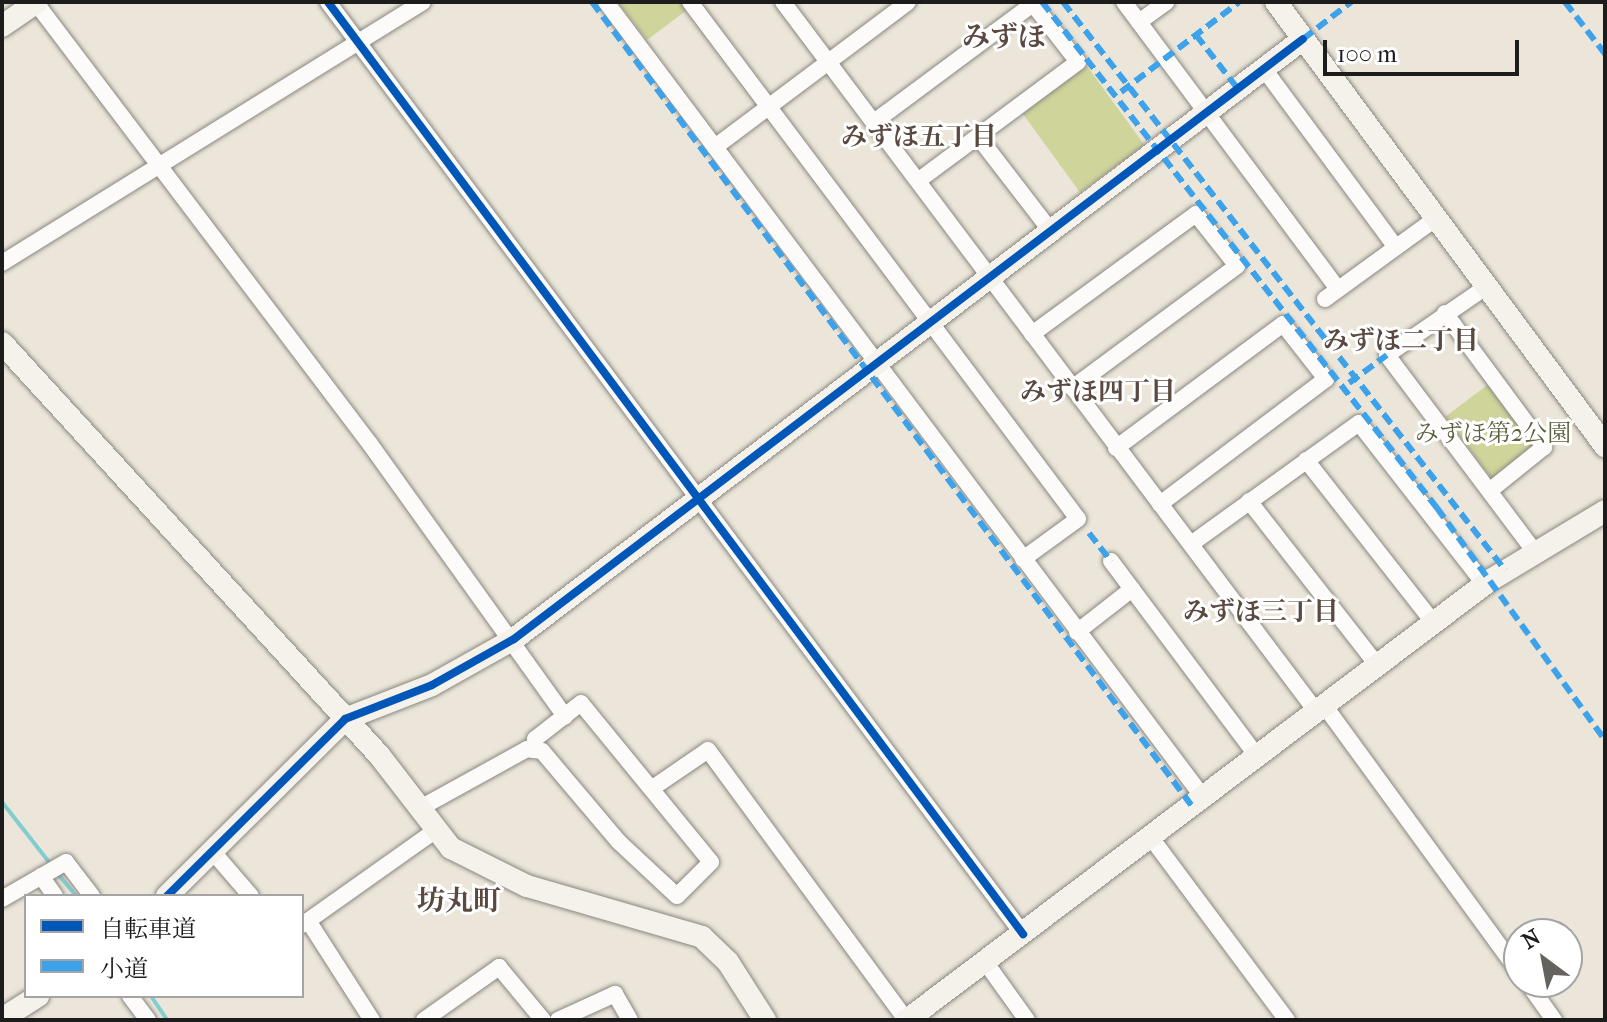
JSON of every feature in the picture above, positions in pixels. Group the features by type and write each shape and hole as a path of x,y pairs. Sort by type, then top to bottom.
{"street":[{"path":"2,26 36,2 161,164 514,639 565,716"},
{"path":"328,2 1023,934"},
{"path":"4,257 423,2"},
{"path":"606,2 1203,797"},
{"path":"690,2 1089,533"},
{"path":"715,147 908,2"},
{"path":"1124,2 1331,294 1394,245 1435,219"},
{"path":"1139,22 1167,2"},
{"path":"1276,2 1605,446"},
{"path":"784,3 990,275 1116,448 1320,708 1503,951"},
{"path":"874,122 1033,4 1078,62 980,139 918,181"},
{"path":"169,894 213,852 277,781 345,719 432,685 514,639 1303,39"},
{"path":"1264,69 1394,245"},
{"path":"980,139 1050,230"},
{"path":"1032,334 1196,214 1237,266 1072,388"},
{"path":"1486,287 1387,355 1492,489 1535,552"},
{"path":"1445,313 1544,447 1492,489"},
{"path":"1116,448 1283,324 1326,379 1160,504"},
{"path":"2,343 345,719 422,807 435,831 451,848 527,886 702,937 728,962 765,1020"},
{"path":"1191,544 1359,423 1485,585"},
{"path":"1306,460 1433,622"},
{"path":"1249,501 1377,665"},
{"path":"654,787 708,750 906,1020 1152,839 1256,755 1433,622 1535,552 1605,511"},
{"path":"1023,559 1078,519"},
{"path":"1111,561 1256,755"},
{"path":"1077,632 1132,589"},
{"path":"422,807 534,750 542,751 619,842 677,896 711,862 654,787 581,703 535,739 534,750"},
{"path":"372,1020 305,923 435,831"},
{"path":"1152,839 1287,1020"},
{"path":"213,852 249,894"},
{"path":"2,899 66,862 90,894"},
{"path":"43,875 54,894"},
{"path":"986,963 1027,1020"},
{"path":"424,1020 499,967 543,1020"},
{"path":"558,1020 584,1015 615,994 630,1020"},
{"path":"2,1019 35,998"},
{"path":"132,998 148,1020"},
{"path":"1538,998 1554,1020"}],"green space":[{"path":"618,2 681,2 687,10 647,40"},
{"path":"1087,66 1145,145 1080,192 1022,113"},
{"name":"みずほ第2公園","path":"1490,383 1536,444 1492,478 1445,417"}],"waterway":[{"path":"2,802 52,866"},
{"path":"57,873 74,894"},
{"path":"152,998 167,1020"}],"marked path":[{"path":"592,2 1192,806"},
{"path":"1042,2 1437,508 1605,740"},
{"path":"1063,2 1505,570"},
{"path":"1121,92 1239,2"},
{"path":"1303,39 1351,2"},
{"path":"1565,2 1605,54"},
{"path":"1196,35 1238,89"},
{"path":"1349,383 1387,355"},
{"path":"1089,533 1111,561"}],"cycle path":[{"path":"328,2 1023,934"},
{"path":"169,894 345,719 432,685 514,639 1303,39"}],"district":[{"name":"みずほ","path":"1004,37"},
{"name":"みずほ五丁目","path":"919,137"},
{"name":"みずほ二丁目","path":"1401,341"},
{"name":"みずほ四丁目","path":"1098,392"},
{"name":"みずほ三丁目","path":"1261,612"},
{"name":"坊丸町","path":"459,901"}]}
